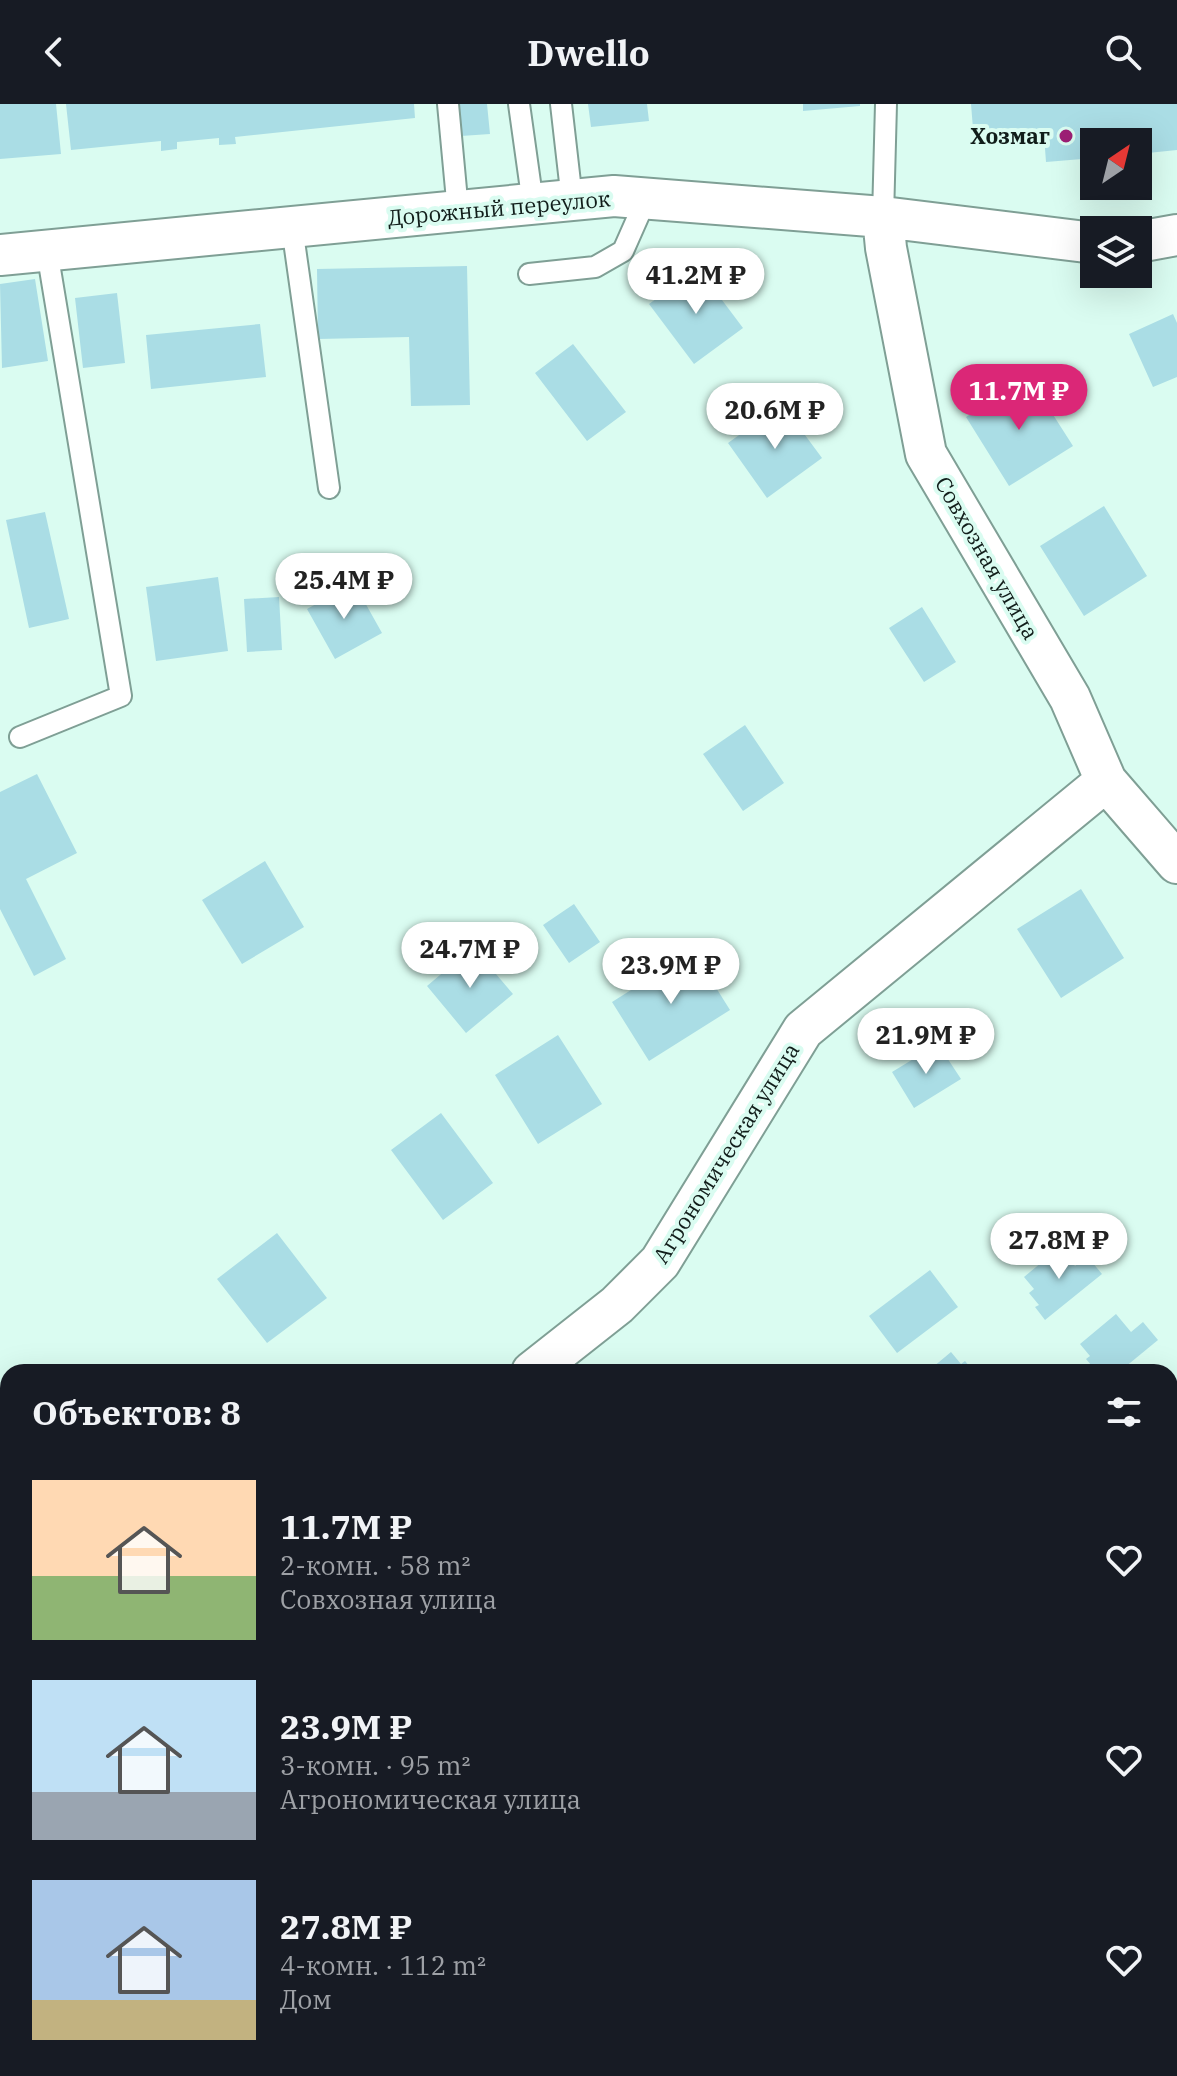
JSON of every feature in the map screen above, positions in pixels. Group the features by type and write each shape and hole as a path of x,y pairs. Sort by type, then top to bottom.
{"street":[{"name":"Дорожный переулок","path":"0,255 614,196 883,217 1080,241"},
{"name":"Совхозная улица","path":"883,217 886,248 926,454 1070,698 1106,781 1177,863"},
{"path":"1152,239 1177,235"},
{"name":"Агрономическая улица","path":"542,1364 617,1305 660,1262 803,1030 1106,781"}],"lane":[{"path":"448,104 458,211"},
{"path":"519,104 552,202"},
{"path":"552,202 561,104"},
{"path":"883,217 886,104"},
{"path":"529,274 595,267 623,251 646,199"},
{"path":"292,227 329,488"},
{"path":"20,737 121,696 47,251"}],"building":[{"path":"0,104 56,104 61,154 0,159"},
{"path":"66,104 414,104 415,118 235,137 236,144 219,145 219,138 177,142 177,149 161,151 161,141 71,150"},
{"path":"458,104 487,104 490,134 461,136"},
{"path":"588,104 647,104 649,121 591,127"},
{"path":"803,104 860,104 860,106 803,111"},
{"path":"971,104 1177,104 1177,150 1152,153 1152,128 1080,128 1080,159 1046,162 1044,135 974,141"},
{"path":"467,266 470,405 411,406 409,337 318,339 317,269"},
{"path":"698,268 743,328 694,364 649,304"},
{"path":"35,279 48,361 2,368 0,284"},
{"path":"117,293 125,363 83,368 75,298"},
{"path":"1173,314 1177,323 1177,377 1153,387 1129,334"},
{"path":"260,324 266,377 151,389 146,335"},
{"path":"573,344 626,412 587,441 535,373"},
{"path":"1029,377 1073,446 1009,486 966,417"},
{"path":"782,404 822,458 767,498 728,443"},
{"path":"1104,506 1147,576 1084,616 1040,546"},
{"path":"45,512 69,619 29,628 6,520"},
{"path":"218,577 228,651 156,661 146,587"},
{"path":"354,583 382,633 335,659 307,609"},
{"path":"279,597 282,650 247,652 244,599"},
{"path":"922,607 956,662 924,682 889,628"},
{"path":"745,725 784,783 743,811 703,754"},
{"path":"37,774 77,853 26,879 66,959 34,976 0,909 0,792"},
{"path":"265,861 304,927 242,964 202,900"},
{"path":"1081,889 1124,958 1061,998 1017,929"},
{"path":"574,904 600,942 569,963 543,925"},
{"path":"473,947 513,994 466,1033 427,986"},
{"path":"693,951 730,1010 649,1061 612,1002"},
{"path":"558,1035 602,1104 538,1144 495,1075"},
{"path":"938,1044 961,1079 914,1108 892,1072"},
{"path":"441,1113 493,1183 443,1220 391,1150"},
{"path":"277,1233 327,1298 267,1343 217,1279"},
{"path":"1060,1247 1075,1266 1087,1256 1102,1274 1045,1320 1035,1307 1039,1305 1029,1293 1034,1289 1024,1277"},
{"path":"930,1270 958,1307 897,1353 869,1316"},
{"path":"1116,1314 1131,1332 1143,1322 1158,1340 1129,1364 1090,1364 1086,1359 1090,1356 1080,1344"},
{"path":"951,1352 961,1364 937,1364"}],"place":[{"name":"Хозмаг","path":"1066,136"}]}
